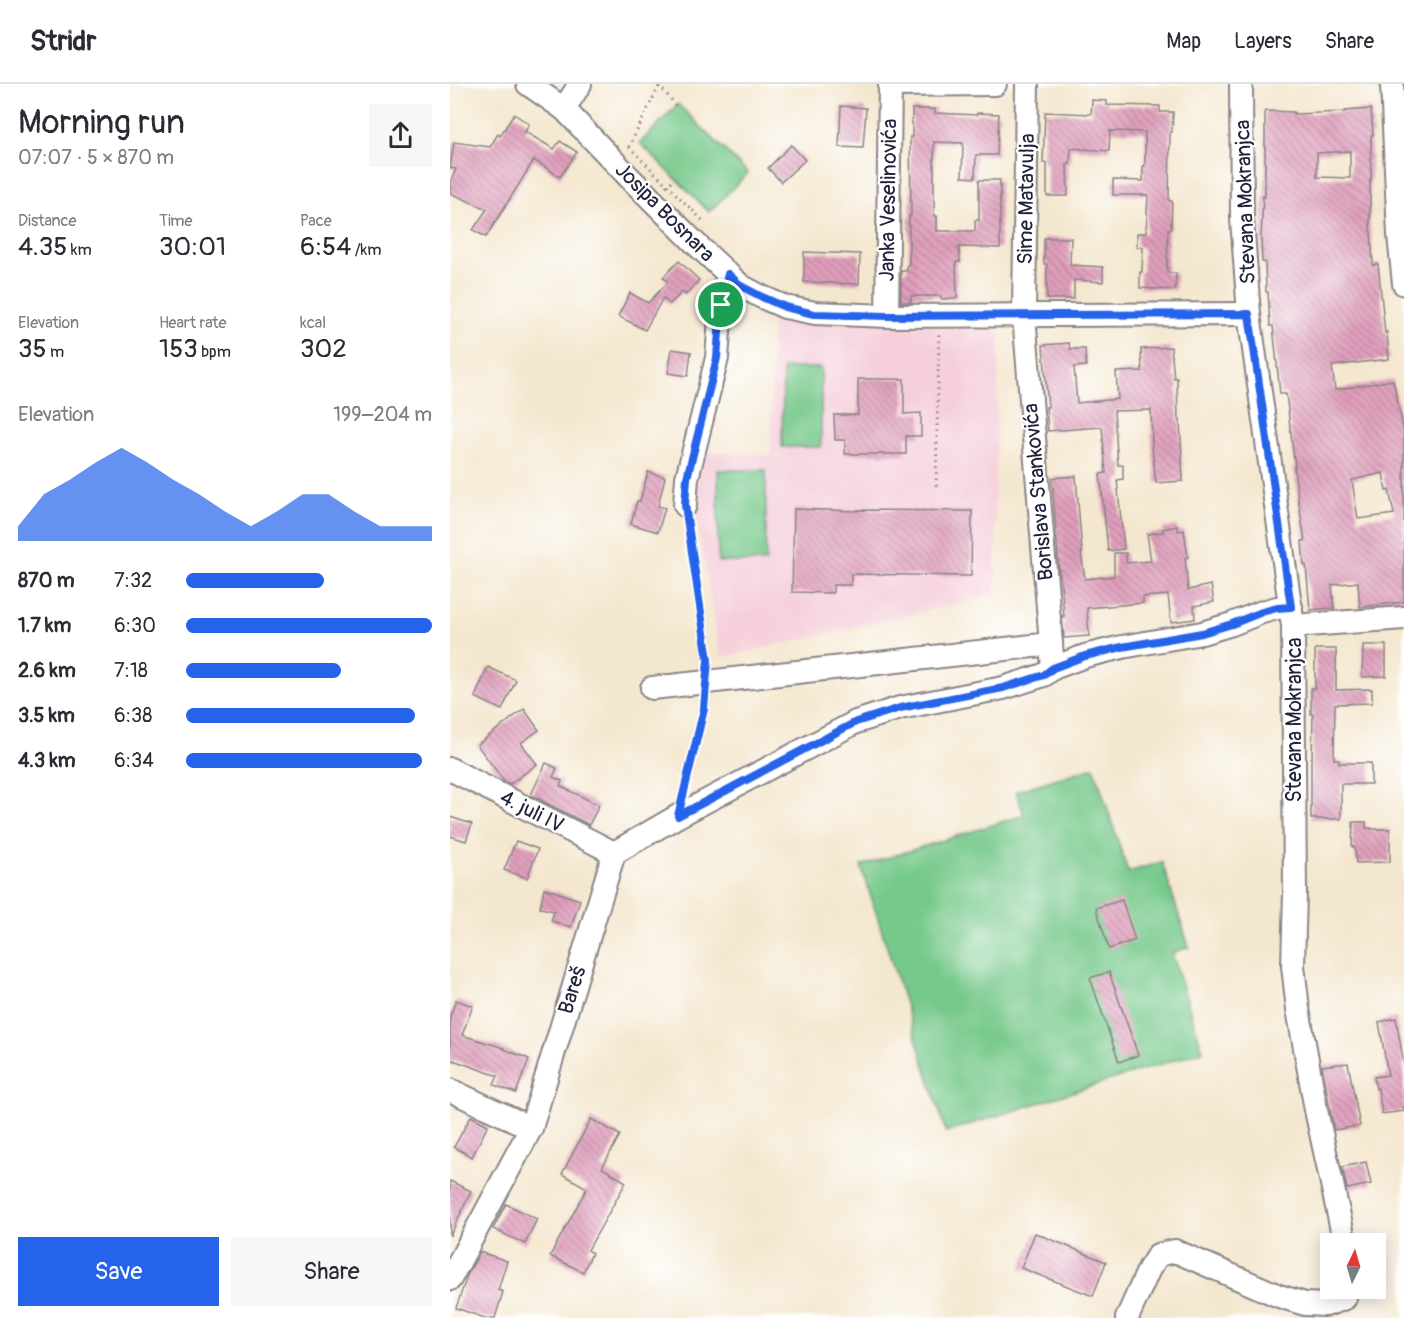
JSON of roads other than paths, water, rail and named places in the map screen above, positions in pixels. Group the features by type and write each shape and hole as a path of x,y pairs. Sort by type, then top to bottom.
{"street":[{"name":"Josipa Bosnara","path":"528,84 564,109 688,236 741,286 785,307 814,314 887,316 1249,314"},
{"path":"564,109 580,84"},
{"path":"890,85 995,84"},
{"name":"Sime Matavulja","path":"1024,315 1027,84"},
{"name":"Stevana Mokranjca","path":"1241,84 1242,219 1249,314 1292,616 1295,892 1293,966 1298,1009 1316,1110 1343,1233"},
{"path":"1392,84 1399,235 1404,284"},
{"name":"Janka Veselinovića","path":"887,316 890,85"},
{"path":"685,505 687,478 717,358 721,305 728,274"},
{"name":"Borislava Stankovića","path":"1024,315 1053,668"},
{"path":"614,853 678,816 856,722 900,708 1003,688 1044,675 1053,668 1085,656 1202,633 1277,608 1292,616 1404,618"},
{"path":"652,688 1051,644"},
{"name":"4. juli IV","path":"450,769 614,853"},
{"name":"Bareš","path":"450,1279 531,1128 614,853"},
{"path":"450,1090 531,1128"},
{"path":"1128,1318 1149,1269 1158,1255 1175,1251 1279,1296 1305,1304 1326,1305 1344,1302"}]}
